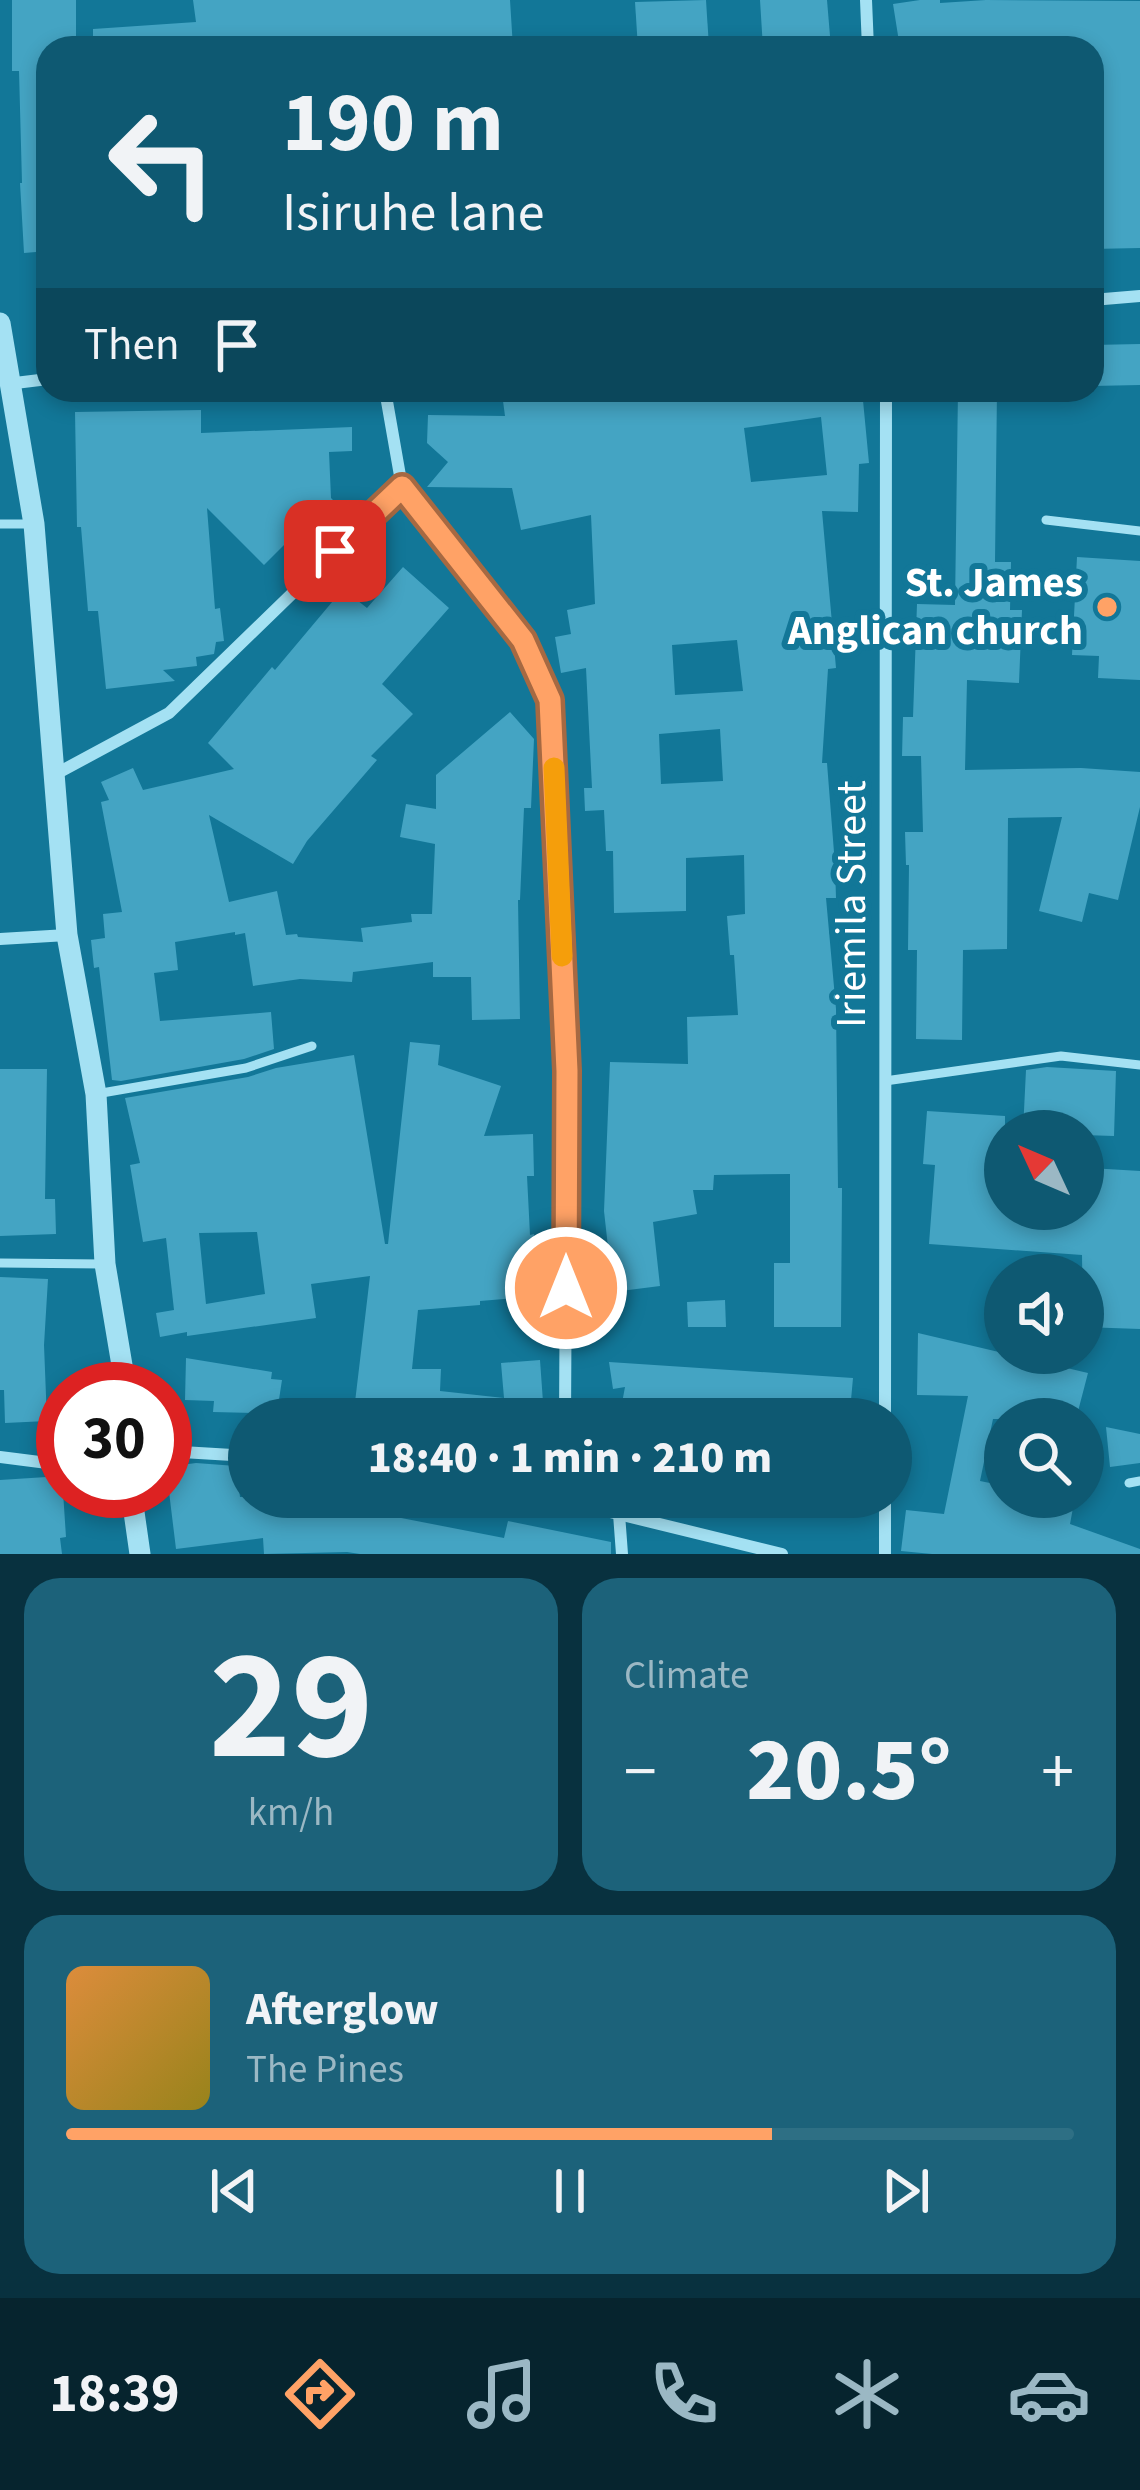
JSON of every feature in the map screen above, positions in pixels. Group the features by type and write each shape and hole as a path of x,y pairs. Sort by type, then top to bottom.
{"street":[{"path":"866,0 868,36"},
{"path":"1104,299 1140,296"},
{"path":"0,323 4,384 34,524 67,935 96,1094 105,1264 121,1362"},
{"path":"4,384 36,381"},
{"path":"388,402 402,487 523,640 550,700 567,1071 565,1398"},
{"name":"Iriemila Street","path":"885,1398 886,402"},
{"path":"54,775 169,713 402,487"},
{"path":"0,939 67,935"},
{"path":"192,1453 228,1455"},
{"path":"0,1456 36,1462"},
{"path":"134,1518 140,1554"},
{"path":"620,1518 622,1554"},
{"path":"636,1518 782,1554"},
{"path":"885,1518 885,1554"}],"lane":[{"path":"1046,520 1140,531"},
{"path":"0,524 34,524"},
{"path":"96,1094 246,1068 312,1046"},
{"path":"885,1082 1061,1056 1140,1065"},
{"path":"0,1263 105,1264"}],"building":[{"path":"12,0 76,0 76,36 36,36 36,252 24,253 19,71 12,71"},
{"path":"193,0 510,0 512,36 93,36 93,29 196,22"},
{"path":"706,0 708,36 637,36 635,2"},
{"path":"760,0 827,0 830,36 762,36"},
{"path":"920,0 1140,1 1140,248 1104,249 1104,36 898,36 893,4"},
{"path":"1140,344 1140,385 1104,386 1104,345"},
{"path":"503,402 863,402 869,463 859,464 858,512 822,511 836,668 828,669 822,763 827,763 835,865 836,898 826,898 836,1009 841,1327 774,1327 774,1263 790,1263 790,1174 714,1175 713,1190 693,1190 697,1214 653,1222 660,1286 613,1292 604,1211 610,1062 688,1064 687,1017 738,1015 727,916 745,914 744,855 686,858 686,911 614,913 613,851 606,851 604,810 585,811 584,788 592,788 586,668 561,673 555,637 571,634 567,610 595,604 591,515 521,530 512,488 427,487 448,462 427,443 428,415 505,416","holes":["821,417 827,475 751,482 744,428","737,640 743,691 675,695 672,645","720,729 723,781 661,784 659,734"]},
{"path":"958,402 997,402 995,562 1011,562 1010,610 1022,610 1019,683 967,680 965,770 1140,772 1140,807 1118,900 1089,893 1082,922 1039,911 1062,817 1008,818 1007,949 963,950 962,1040 916,1039 917,950 908,950 905,832 923,832 921,756 902,756 903,717 913,717 917,604 955,605"},
{"path":"201,410 201,433 352,427 352,451 329,452 331,498 349,516 323,543 304,525 264,565 207,508 215,609 220,608 224,641 216,642 214,654 196,657 197,666 163,670 175,681 106,689 98,611 88,611 81,527 77,527 75,412"},
{"name":"St. James Anglican church","path":"1077,557 1140,561 1140,680 1098,678 1099,656 1072,655"},
{"path":"403,567 449,608 382,684 413,714 371,756 377,760 293,864 209,815 229,902 277,891 286,935 363,942 361,928 412,922 411,914 432,914 435,844 400,837 406,804 436,809 436,775 510,712 534,739 531,808 524,808 518,900 520,1019 472,1020 471,977 433,977 433,962 353,972 352,982 300,979 253,986 245,933 235,932 175,942 178,970 154,973 160,1021 271,1012 274,1049 244,1059 112,1080 99,967 94,968 91,940 105,938 103,914 122,912 101,802 109,800 101,782 133,768 143,790 234,769 208,743 343,589 367,608"},
{"path":"410,1042 440,1045 438,1065 501,1086 484,1136 533,1134 534,1176 527,1176 539,1296 418,1310 412,1369 441,1369 440,1391 504,1398 355,1398 370,1276 311,1284 316,1318 160,1337 156,1313 174,1310 166,1238 143,1242 130,1165 140,1163 125,1098 354,1055 385,1244","holes":["257,1232 265,1294 206,1304 199,1233"]},
{"path":"0,1069 47,1069 45,1199 55,1199 56,1234 0,1236"},
{"path":"1026,1070 1116,1071 1114,1136 1104,1136 1104,1110 1024,1110"},
{"path":"927,1111 984,1115 984,1230 1104,1230 1104,1169 1140,1171 1140,1329 1104,1328 1104,1254 929,1244 935,1165 923,1164"},
{"path":"0,1277 48,1279 45,1362 36,1362 36,1422 5,1423 4,1390 0,1390"},
{"path":"725,1300 726,1327 688,1327 687,1302"},
{"path":"918,1333 984,1349 984,1374 1088,1374 1081,1398 984,1398 980,1481 984,1482 984,1518 1071,1518 1070,1524 1140,1549 1140,1554 901,1551 905,1518 912,1518 912,1511 944,1514 968,1396 917,1395"},
{"path":"186,1358 272,1372 271,1379 282,1380 279,1398 228,1398 228,1412 213,1412 214,1401 192,1400 192,1362"},
{"path":"540,1360 543,1398 504,1398 501,1363"},
{"path":"609,1362 853,1378 851,1398 623,1398 625,1387 613,1389"},
{"path":"1106,1427 1140,1434 1140,1463 1110,1467"},
{"path":"192,1464 228,1465 228,1518 401,1518 504,1538 508,1521 611,1542 611,1554 264,1554 263,1538 176,1549 172,1518 192,1518"},
{"path":"36,1478 36,1518 65,1518 62,1554 0,1554 0,1480"}],"slow traffic":[{"path":"554,768 562,956"}],"place":[{"name":"St. James Anglican church","path":"1107,607"}],"route":[{"path":"335,551 402,487 523,640 550,700 567,1071 566,1288"}]}
